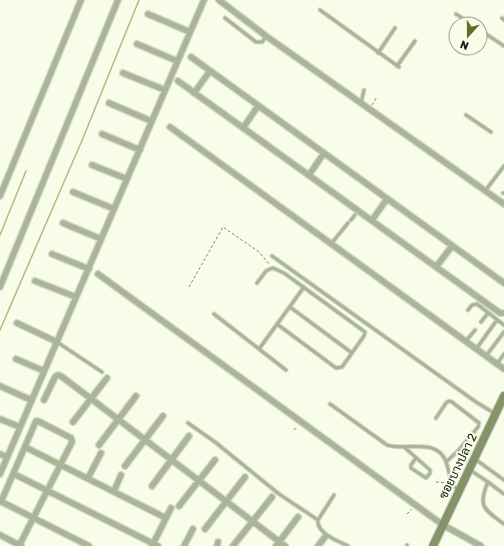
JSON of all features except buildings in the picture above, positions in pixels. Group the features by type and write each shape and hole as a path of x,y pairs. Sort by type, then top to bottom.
{"street":[{"path":"0,196 81,0"},
{"path":"0,287 118,0"},
{"path":"219,0 266,36 504,204"},
{"path":"0,474 140,150 202,1"},
{"path":"148,14 190,32"},
{"path":"137,44 177,61"},
{"path":"191,57 504,283"},
{"path":"194,93 210,71"},
{"path":"123,73 165,90"},
{"path":"178,81 500,313 504,313"},
{"path":"110,103 151,121"},
{"path":"243,128 258,106"},
{"path":"170,127 504,369"},
{"path":"102,134 140,150"},
{"path":"308,175 324,153"},
{"path":"92,165 127,179"},
{"path":"73,192 114,209"},
{"path":"372,220 387,199"},
{"path":"63,223 101,239"},
{"path":"436,266 452,246"},
{"path":"52,254 88,269"},
{"path":"98,274 443,525 481,546"},
{"path":"35,281 76,297"},
{"path":"17,323 57,342"},
{"path":"16,359 44,371"},
{"path":"44,400 55,377 58,375 61,376 252,521 278,544 285,546"},
{"path":"73,422 107,378"},
{"path":"0,386 31,400"},
{"path":"99,445 136,396"},
{"name":"ซอยบางปลา 2","path":"433,546 503,400"},
{"path":"125,466 163,416"},
{"path":"0,419 20,427"},
{"path":"0,535 20,546 34,518 48,490 62,464 72,442 71,438 38,421 36,421 14,474 0,502 34,518 89,546"},
{"path":"152,486 189,436"},
{"path":"25,446 166,518"},
{"path":"88,478 101,453"},
{"path":"0,454 7,457"},
{"path":"179,506 215,460"},
{"path":"14,474 154,545 171,508"},
{"path":"114,492 121,475"},
{"path":"205,529 245,476"},
{"path":"233,546 272,497"},
{"path":"278,544 298,517"},
{"path":"184,546 193,528"},
{"path":"318,546 325,537"}],"lane":[{"path":"320,10 398,66 415,41"},
{"path":"224,18 256,42 262,42 266,36"},
{"path":"378,53 395,28"},
{"path":"488,35 504,46"},
{"path":"361,104 364,90"},
{"path":"466,115 491,132"},
{"path":"485,191 504,166"},
{"path":"331,244 356,215"},
{"path":"272,256 476,402 496,414"},
{"path":"258,283 266,272 273,268 284,273 365,332 364,336 342,367 336,368 277,324"},
{"path":"259,349 304,287"},
{"path":"468,310 472,305 477,304 504,325"},
{"path":"290,307 352,353"},
{"path":"481,322 488,313"},
{"path":"214,314 286,370"},
{"path":"476,349 497,320"},
{"path":"466,341 475,330"},
{"path":"486,356 504,332"},
{"path":"57,342 102,372"},
{"path":"497,364 504,354"},
{"path":"436,418 449,401 480,423 458,451 447,461"},
{"path":"330,404 383,443 391,446 431,448 442,454 447,461 452,483 459,492"},
{"path":"188,423 215,442 279,494 318,520"},
{"path":"404,447 430,470 430,473 426,478 411,468 411,465 416,458"},
{"path":"475,459 504,480"},
{"path":"470,470 504,494"},
{"path":"488,482 483,496 483,505 485,510 504,524"},
{"path":"334,495 318,520 319,527 348,546"}],"path":[{"path":"369,109 377,97"},
{"path":"188,287 223,227 259,252 273,268"},
{"path":"436,482 452,483"},
{"path":"407,514 415,505"}],"waterway":[{"path":"0,330 83,138 139,0"},
{"path":"0,235 26,171"}]}
